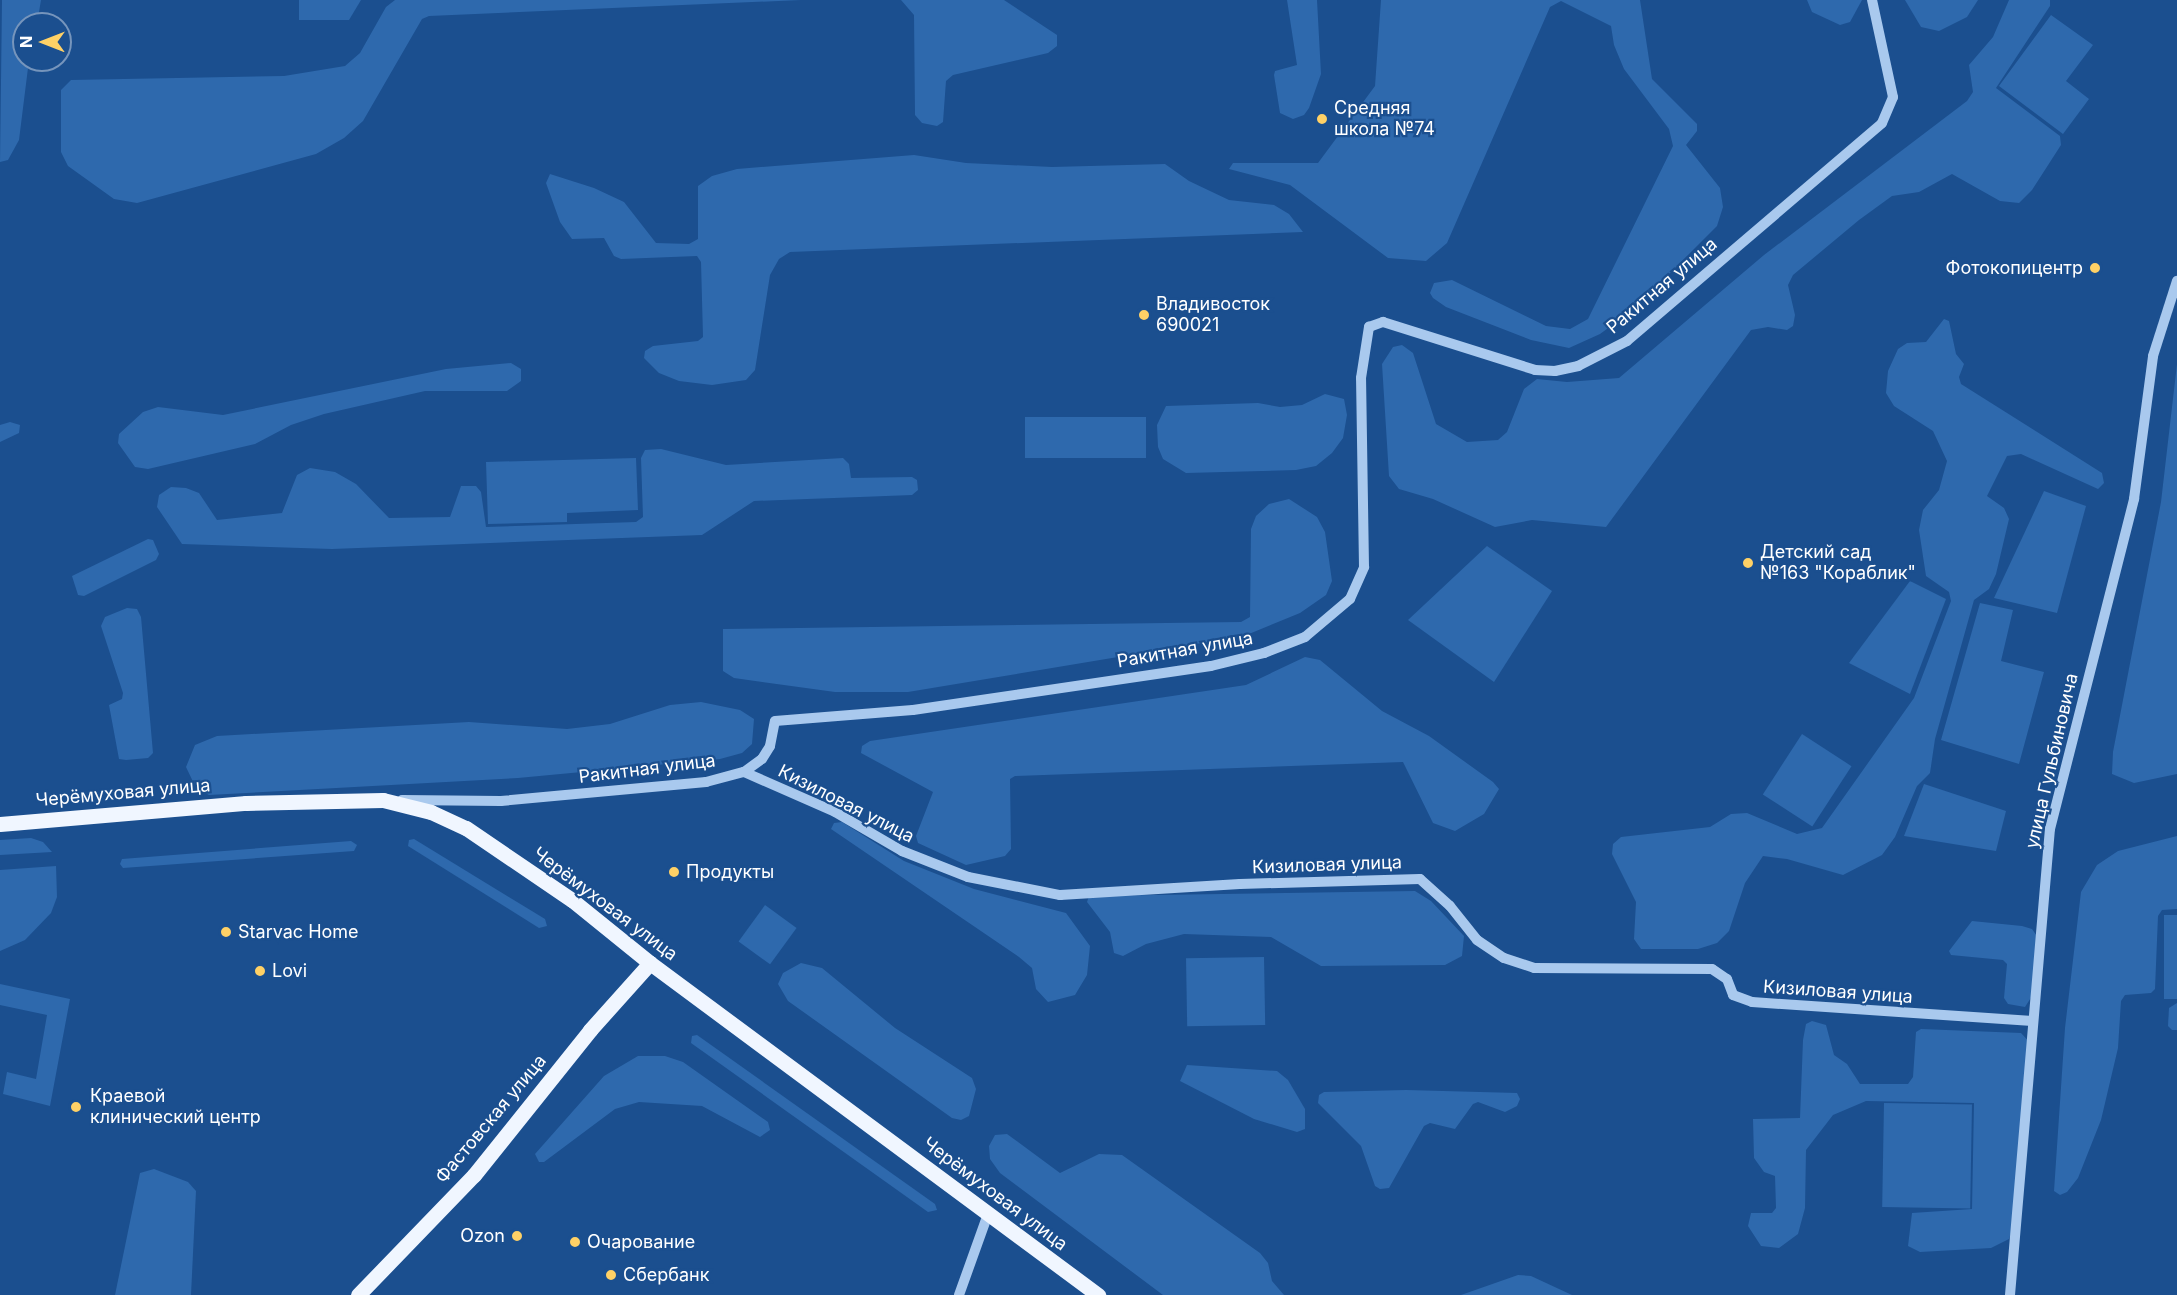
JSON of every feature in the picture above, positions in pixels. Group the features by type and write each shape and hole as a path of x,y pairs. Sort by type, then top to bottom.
{"main road":[{"name":"Черёмуховая улица","path":"0,824 168,807 383,800 431,812 466,828 572,900 650,963 1098,1295"},
{"name":"Фастовская улица","path":"358,1295 474,1175 590,1030 650,963"}],"street":[{"name":"Ракитная улица","path":"383,800 501,801 706,782 744,772 762,759 770,746 775,721 913,710 1211,666 1246,658 1305,637 1350,599 1364,567 1361,378 1369,327 1383,322 1535,370 1578,366 1627,341 1793,196 1878,129 1893,97 1872,0"},
{"name":"улица Гульбиновича","path":"2010,1295 2050,829 2134,499 2153,356 2177,281"},
{"name":"Кизиловая улица","path":"744,772 835,812 902,851 968,877 1038,891 1060,895 1420,879 1450,906 1477,940 1504,958 1534,968 1712,969 1727,979 1733,995 1752,1002 2032,1021"},
{"path":"959,1295 988,1214"}],"shaded area":[{"path":"2,0 41,0 39,12 12,12 12,72 28,72 19,140 8,160 0,162"},
{"path":"299,0 361,0 349,20 299,20"},
{"path":"395,0 801,0 429,16 422,19 363,121 344,138 316,154 137,203 114,199 68,166 61,152 61,90 71,80 284,76 345,66 360,53 386,7"},
{"path":"901,0 1004,0 1057,35 1057,46 1048,53 953,75 946,81 943,122 937,126 922,123 915,115 914,15"},
{"path":"1287,0 1317,0 1321,74 1309,108 1304,115 1293,119 1280,113 1274,75 1275,71 1297,65"},
{"path":"1381,0 1640,0 1652,79 1697,124 1697,131 1686,145 1720,188 1723,207 1717,226 1634,309 1600,334 1569,348 1531,340 1446,307 1433,298 1430,293 1434,283 1452,280 1546,326 1570,329 1588,319 1673,146 1669,129 1624,69 1614,45 1611,26 1561,1 1550,7 1447,243 1426,261 1388,258 1290,185 1229,169 1233,163 1318,163 1375,86"},
{"path":"1807,0 1862,0 1850,22 1840,25 1812,12"},
{"path":"1905,0 1978,0 1967,17 1939,31 1921,27"},
{"path":"2009,0 2050,0 2050,6 1996,88 2060,136 2061,145 2032,190 2019,203 2000,201 1952,174 1919,192 1892,196 1859,220 1793,275 1788,285 1795,315 1793,326 1787,330 1768,327 1751,330 1606,527 1532,520 1495,527 1433,499 1399,489 1389,476 1382,364 1393,347 1402,345 1413,353 1436,424 1467,442 1498,440 1507,432 1524,389 1537,379 1567,382 1619,378 1764,255 1967,101 1973,92 1969,65 1993,37"},
{"path":"2051,15 2093,45 2066,81 2089,99 2063,134 1999,86"},
{"path":"914,155 966,163 1052,167 1165,164 1189,181 1229,200 1274,205 1289,214 1303,232 790,252 779,259 770,275 755,370 746,380 712,385 679,381 659,373 644,358 645,351 653,346 698,341 703,337 701,262 697,256 621,259 614,256 604,238 572,239 560,222 546,183 550,174 594,188 624,202 656,243 689,244 698,239 698,186 712,176 737,169"},
{"path":"1944,319 1949,321 1956,354 1964,364 1959,377 1961,384 2102,473 2104,483 2098,489 2021,454 2007,456 1987,496 2004,508 2009,519 1996,574 1989,589 1974,600 1935,739 1930,773 1917,786 1895,837 1882,855 1843,875 1787,859 1763,856 1745,883 1729,931 1717,943 1698,949 1641,949 1634,939 1636,902 1612,854 1613,844 1621,837 1710,827 1731,814 1747,813 1797,834 1822,828 1914,698 1951,601 1949,592 1926,576 1919,530 1923,510 1939,490 1947,461 1933,431 1894,406 1886,393 1888,371 1898,349 1907,343 1926,342"},
{"path":"511,363 521,369 521,381 507,391 425,391 324,414 291,425 255,444 148,469 135,467 118,443 119,434 143,412 158,407 223,415 446,369"},
{"path":"2177,364 2177,774 2134,783 2112,774 2113,752 2161,502"},
{"path":"1325,394 1344,399 1347,415 1343,438 1332,453 1316,466 1296,470 1186,473 1163,459 1158,447 1157,425 1166,406 1258,403 1280,407 1302,405"},
{"path":"1025,417 1146,417 1146,458 1025,458"},
{"path":"10,422 20,425 19,433 0,442 0,425"},
{"path":"661,449 726,465 843,458 849,464 851,478 912,477 917,480 918,490 912,495 754,501 702,535 332,549 182,544 157,507 159,495 171,487 186,488 199,493 217,520 282,513 297,475 310,468 335,472 356,484 389,518 450,517 461,486 476,486 481,492 486,527 636,522 643,517 641,458 645,450"},
{"path":"636,458 638,510 567,513 567,522 488,524 486,462"},
{"path":"2044,491 2086,506 2057,613 1994,598"},
{"path":"1289,499 1317,517 1325,532 1332,581 1326,595 1300,613 1244,636 908,692 835,692 734,678 723,671 723,629 1241,622 1250,617 1251,529 1256,516 1269,504"},
{"path":"148,539 153,540 159,554 156,560 84,596 78,595 72,576"},
{"path":"1487,546 1552,591 1494,682 1408,620"},
{"path":"1910,581 1946,599 1910,694 1849,663"},
{"path":"1980,603 2013,610 2001,661 2044,672 2019,764 1941,740"},
{"path":"127,608 137,609 141,617 153,753 148,758 126,760 119,759 109,705 122,699 123,693 101,626 105,617"},
{"path":"1305,657 1320,660 1382,711 1429,736 1493,782 1499,789 1484,814 1455,831 1433,823 1403,762 1015,776 1010,779 1011,849 1005,856 966,865 918,843 916,836 933,792 861,753 862,746 870,741 1246,685"},
{"path":"701,702 740,710 754,719 752,744 742,753 720,759 518,778 209,795 196,788 186,767 195,745 217,736 469,722 567,729 610,724 670,705"},
{"path":"1802,734 1851,766 1812,827 1763,794"},
{"path":"1924,784 2006,811 1996,851 1904,836"},
{"path":"842,822 904,861 974,889 1066,913 1090,946 1087,975 1075,995 1048,1002 1036,989 1032,968 831,829 834,823"},
{"path":"2177,836 2177,909 2162,910 2158,916 2155,989 2151,993 2125,995 2121,1001 2118,1048 2101,1120 2078,1178 2067,1192 2060,1195 2054,1191 2065,1028 2081,892 2097,865 2118,851"},
{"path":"31,838 43,842 52,852 0,855 0,840"},
{"path":"414,839 545,919 547,926 539,928 408,846 409,840"},
{"path":"351,841 357,845 354,851 123,868 120,864 122,859"},
{"path":"56,866 57,897 51,913 25,940 0,951 0,870"},
{"path":"1415,891 1431,901 1464,936 1462,956 1445,965 1321,966 1271,937 1184,934 1146,944 1123,956 1114,953 1110,932 1087,902 1089,896"},
{"path":"765,905 797,928 770,964 739,941"},
{"path":"2164,915 2177,915 2177,999 2164,999"},
{"path":"1972,921 2022,926 2032,929 2039,939 2032,996 2025,1007 2008,1004 2004,998 2007,964 2003,960 1951,955 1949,951"},
{"path":"1264,957 1265,1025 1187,1026 1186,958"},
{"path":"801,963 822,968 895,1028 972,1078 976,1089 969,1116 961,1120 952,1118 788,1001 778,984 783,973"},
{"path":"0,984 70,999 50,1106 3,1094 7,1072 36,1079 47,1015 0,1005"},
{"path":"2177,1003 2177,1030 2172,1030 2168,1026 2169,1008"},
{"path":"1812,1021 1826,1025 1834,1055 1847,1064 1860,1084 1908,1084 1913,1077 1916,1032 1921,1029 2021,1033 2034,1047 2022,1203 2009,1239 1991,1248 1920,1252 1908,1246 1912,1213 1972,1209 1974,1103 1866,1101 1833,1115 1806,1150 1805,1208 1798,1234 1779,1248 1761,1246 1748,1226 1751,1213 1772,1213 1776,1208 1775,1176 1764,1172 1754,1158 1753,1119 1800,1118 1803,1040 1806,1024"},
{"path":"697,1035 935,1204 937,1210 928,1212 691,1043 692,1036"},
{"path":"638,1056 665,1056 683,1062 768,1122 770,1130 760,1137 702,1106 639,1102 615,1109 544,1162 539,1162 535,1154 604,1076"},
{"path":"1187,1065 1277,1071 1288,1080 1305,1109 1305,1129 1297,1132 1254,1119 1180,1081"},
{"path":"1406,1090 1517,1093 1520,1099 1517,1106 1505,1112 1478,1102 1473,1104 1455,1129 1430,1123 1424,1126 1389,1188 1380,1189 1375,1186 1361,1146 1318,1103 1319,1095 1324,1092"},
{"path":"1884,1103 1972,1105 1970,1209 1882,1207"},
{"path":"1007,1134 1060,1173 1099,1154 1122,1155 1260,1253 1268,1263 1272,1281 1284,1295 1163,1295 1000,1173 990,1159 989,1146 995,1135"},
{"path":"154,1169 188,1182 196,1191 191,1295 115,1295 140,1173"},
{"path":"1518,1275 1531,1276 1572,1295 1461,1295"}],"place":[{"name":"Средняя школа №74","path":"1322,119"},
{"name":"Фотокопицентр","path":"2095,268"},
{"name":"Владивосток 690021","path":"1144,315"},
{"name":"Детский сад №163 \"Кораблик\"","path":"1748,563"},
{"name":"Продукты","path":"674,872"},
{"name":"Starvac Home","path":"226,932"},
{"name":"Lovi","path":"260,971"},
{"name":"Краевой клинический центр","path":"76,1107"},
{"name":"Ozon","path":"517,1236"},
{"name":"Очарование","path":"575,1242"},
{"name":"Сбербанк","path":"611,1275"}]}
